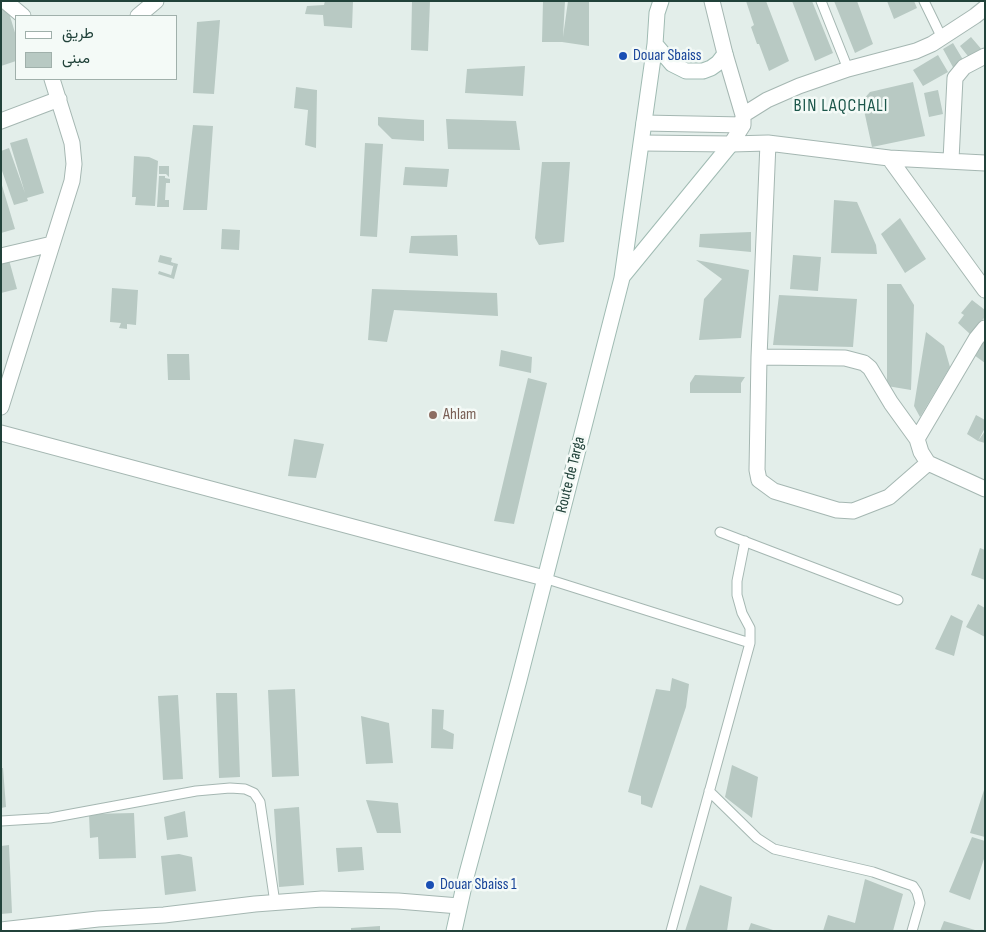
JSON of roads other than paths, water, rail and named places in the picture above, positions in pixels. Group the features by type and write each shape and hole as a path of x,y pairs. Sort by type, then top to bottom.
{"street":[{"path":"139,15 156,1"},
{"path":"712,1 743,120"},
{"path":"4,3 22,15"},
{"name":"Route de Targa","path":"454,931 622,278 642,144 658,5"},
{"path":"622,278 731,144 743,120 767,100 848,69 916,51 982,16"},
{"path":"655,44 672,64 686,71 703,71 711,68 725,54"},
{"path":"951,160 954,78 964,67 985,56"},
{"path":"1,121 57,86 72,143 74,164 72,181 1,407"},
{"path":"644,123 743,120"},
{"path":"642,144 768,144 889,158 985,163"},
{"path":"768,144 759,356 757,470 759,480 765,486 774,490 837,510 853,511 889,497 928,463"},
{"path":"889,158 985,290"},
{"path":"1,256 52,244"},
{"path":"917,439 976,339 985,328"},
{"path":"759,356 845,358 864,363 870,368 890,403 917,439 921,452 928,463 985,489"},
{"path":"8,434 544,578"},
{"path":"1,930 322,900 398,901 459,906"}],"lane":[{"path":"821,1 848,69"},
{"path":"924,1 942,38"},
{"path":"720,532 898,600"},
{"path":"671,931 750,643 750,628 742,613 737,580 745,542"},
{"path":"544,578 750,643"},
{"path":"1,820 50,818 196,791 230,788 245,789 254,793 260,802 275,903"},
{"path":"709,790 757,838 774,849 873,872 913,886 920,903 912,931"}],"place":[{"name":"Douar Sbaiss","path":"623,56"},
{"name":"Ahlam","path":"433,415"},
{"name":"Douar Sbaiss 1","path":"430,885"}],"district":[{"name":"BIN LAQCHALI","path":"841,106"}]}
